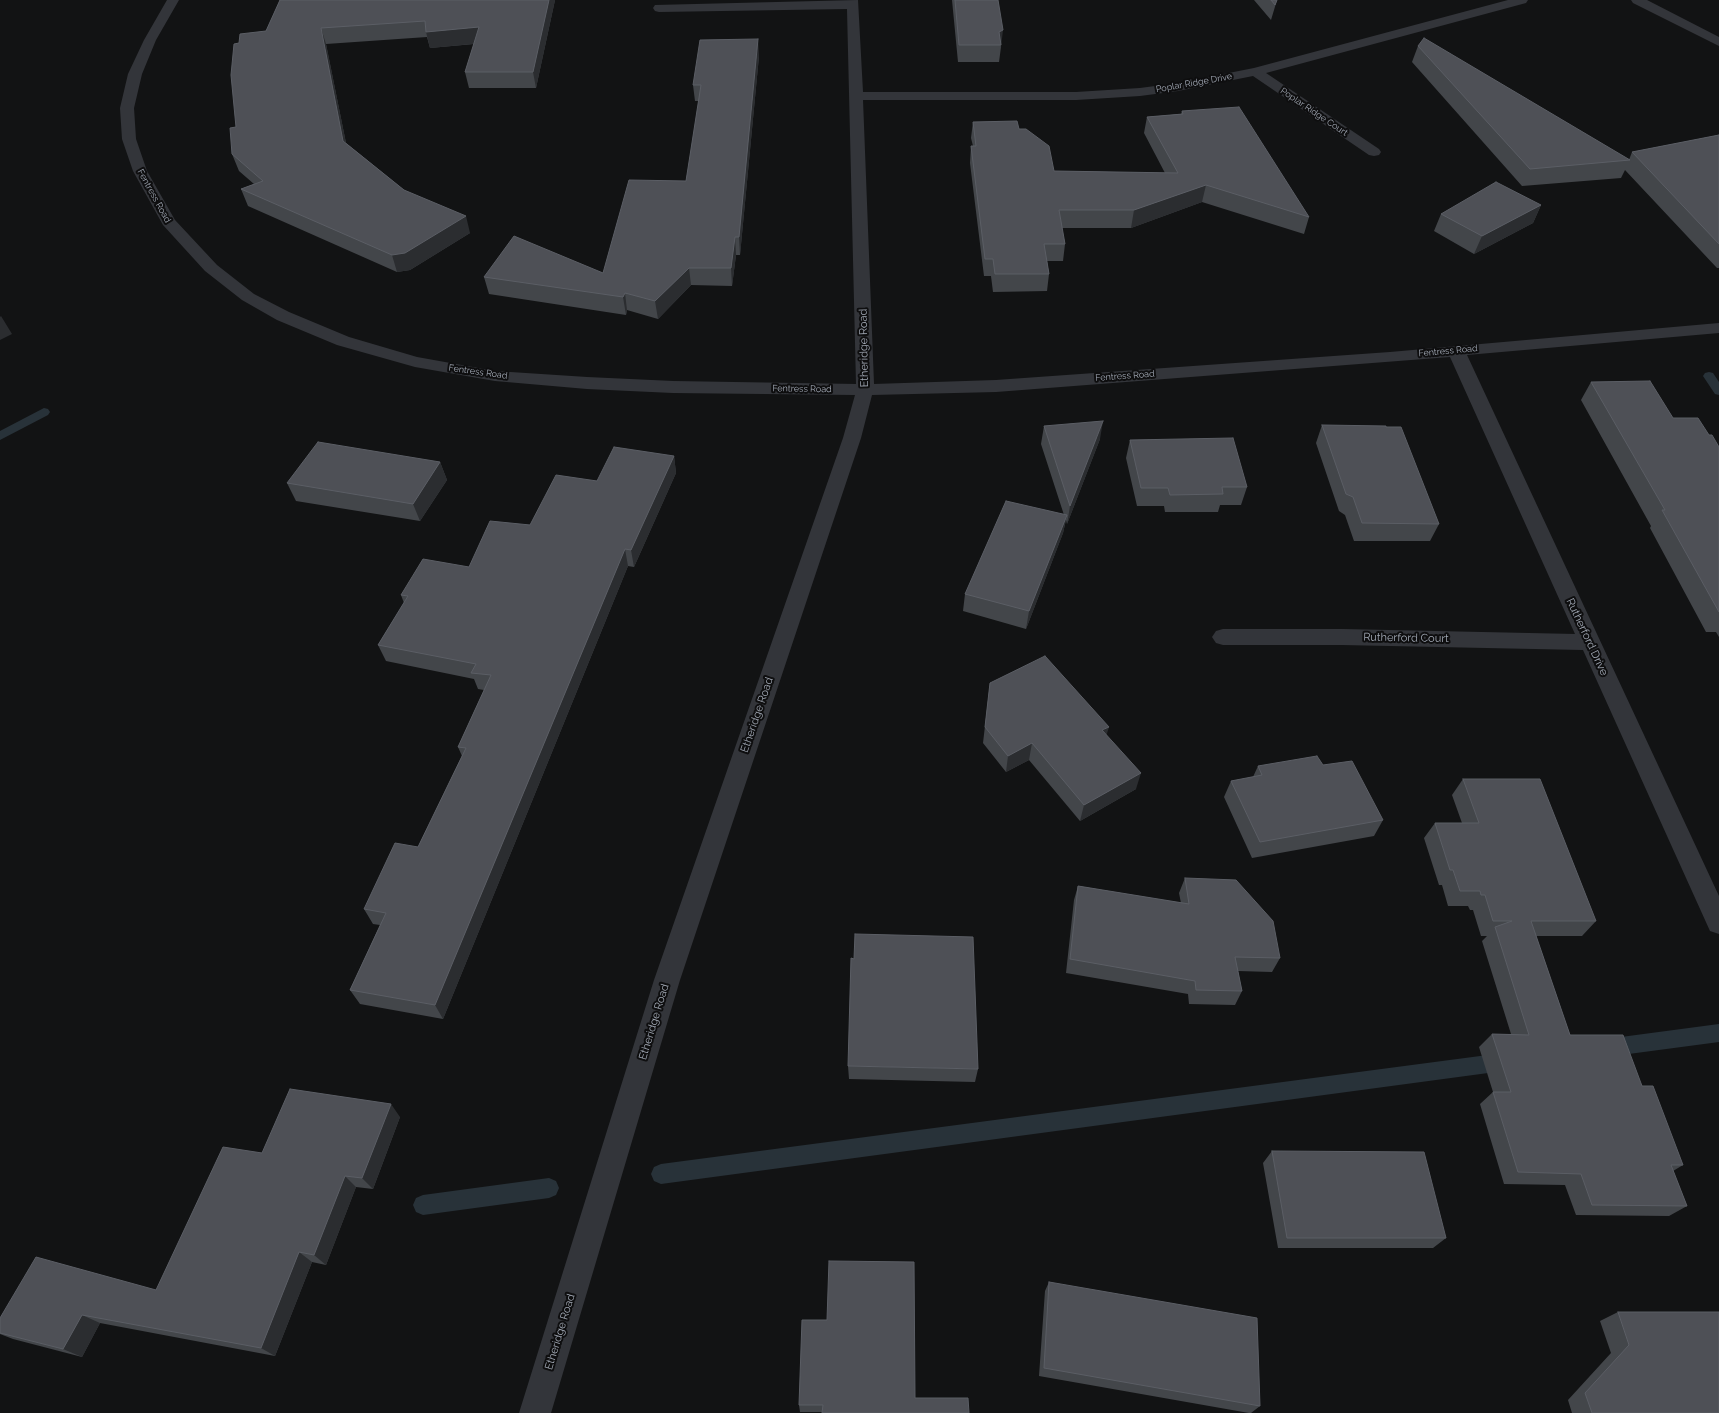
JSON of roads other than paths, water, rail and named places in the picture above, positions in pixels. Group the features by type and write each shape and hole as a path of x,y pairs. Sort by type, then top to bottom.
{"street":[{"name":"Fentress Road","path":"173,0 150,40 135,74 127,108 129,138 140,171 168,222 211,268 248,297 282,316 342,341 415,362 495,376 673,387 866,390 996,386 1456,351 1719,328"},
{"name":"Poplar Ridge Drive","path":"857,96 1108,95 1178,87 1255,72 1522,0"},
{"path":"1638,0 1719,42"},
{"name":"Etheridge Road","path":"536,1413 666,980 852,438 866,390 857,96 852,2"},
{"path":"659,8 852,2"},
{"name":"Poplar Ridge Court","path":"1255,72 1374,152"},
{"name":"Rutherford Drive","path":"1456,351 1719,923"},
{"name":"Rutherford Court","path":"1223,637 1342,637 1590,642"}],"waterway":[{"path":"1709,376 1719,391"},
{"path":"0,436 44,412"},
{"path":"1606,1048 1719,1033"},
{"path":"661,1174 1503,1062"},
{"path":"423,1205 549,1188"}]}
